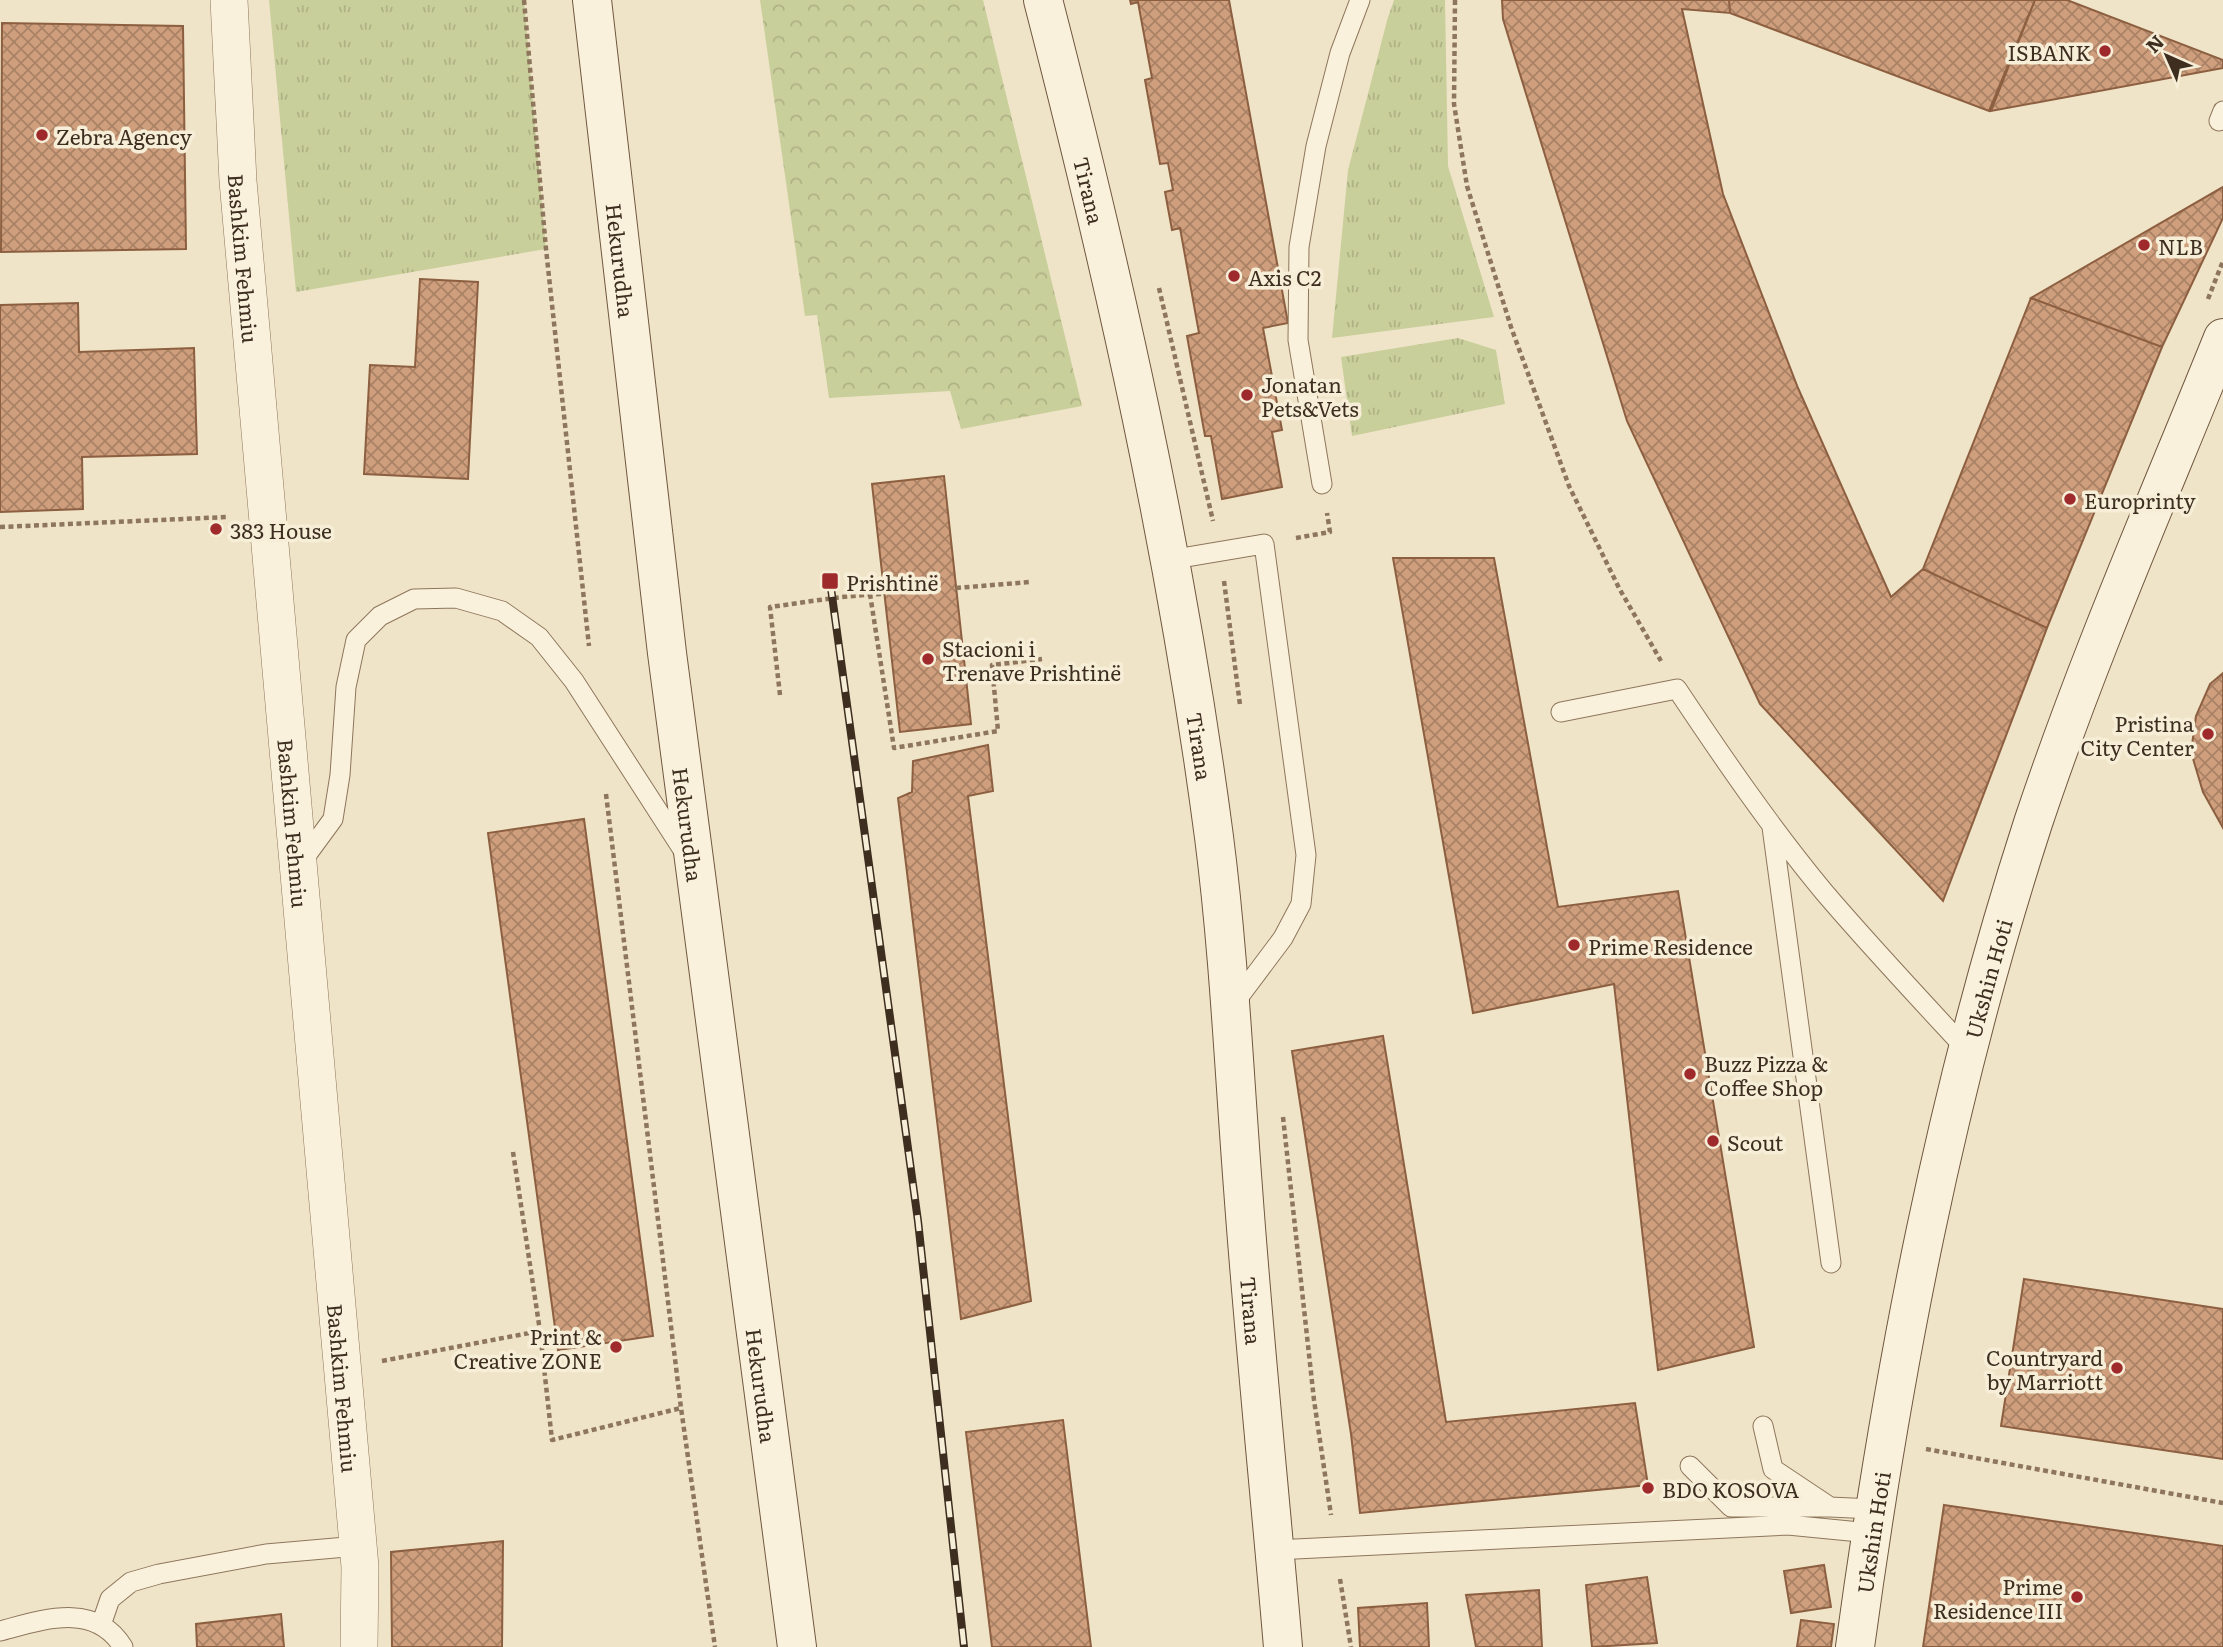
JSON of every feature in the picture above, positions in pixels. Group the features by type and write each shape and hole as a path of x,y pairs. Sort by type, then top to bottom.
{"main road":[{"name":"Hekurudha","path":"592,0 666,639 797,1647"},
{"name":"Tirana","path":"1043,0 1110,280 1157,494 1198,729 1214,840 1231,1007 1243,1190 1271,1506 1269,1647"},
{"name":"Ukshin Hoti","path":"1855,1647 1872,1521 1934,1189 1992,958 2026,847 2076,703 2223,338"},
{"path":"1271,1506 1278,1550 1283,1647"},
{"path":"1278,1550 1305,1647"}],"street":[{"name":"Bashkim Fehmiu","path":"229,0 238,181 360,1567 359,1647"}],"lane":[{"path":"1322,484 1298,340 1299,247 1316,146 1340,53 1360,0"},
{"path":"1169,560 1264,544 1306,855 1301,904 1283,938 1231,1007"},
{"path":"298,868 333,818 340,775 345,687 356,640 380,616 414,599 456,598 502,611 539,637 574,681 695,869"},
{"path":"1561,712 1677,689 1721,755 1823,891 1967,1050"},
{"path":"1772,824 1831,1263"},
{"path":"1763,1426 1773,1469 1830,1507 1872,1521"},
{"path":"1690,1466 1731,1507 1830,1507"},
{"path":"1278,1550 1872,1521"},
{"path":"100,1625 110,1599 131,1582 159,1574 266,1554 358,1546"},
{"path":"0,1631 46,1619 73,1616 100,1625 119,1640 123,1647"}],"path":[{"path":"524,0 547,262 589,648"},
{"path":"1455,0 1454,104 1467,186 1511,327 1569,486 1619,589 1677,689"},
{"path":"0,527 267,514"},
{"path":"956,588 1030,582"},
{"path":"870,594 894,748 998,732 992,665 1042,659"},
{"path":"780,695 770,607 821,598 884,594"},
{"path":"605,783 681,1408 715,1647"},
{"path":"513,1152 540,1331 552,1440 681,1408"},
{"path":"343,1368 540,1331"},
{"path":"1915,1447 2223,1503"}],"green space":[{"path":"269,0 524,0 546,249 296,292"},
{"path":"760,0 983,0 1082,406 961,429 950,391 829,398 817,315 805,316"},
{"path":"1394,0 1445,0 1448,166 1494,317 1332,338 1348,170"},
{"path":"1458,338 1496,350 1505,404 1352,436 1341,357"}],"building":[{"name":"Axis C2","path":"1130,0 1229,0 1288,323 1263,328 1282,430 1272,432 1282,487 1222,499 1211,436 1205,436 1187,336 1199,333 1180,228 1172,230 1165,192 1173,190 1168,163 1160,164 1145,80 1152,78 1138,2 1131,4"},
{"path":"1502,0 1729,0 1730,13 1682,9 1723,194 1798,388 1891,597 1923,569 2047,628 1943,901 1760,704 1627,421 1503,19"},
{"path":"1729,0 2035,0 1989,111 1730,13"},
{"path":"2035,0 2067,0 2223,60 2223,68 1991,111"},
{"path":"2,23 183,26 186,249 1,252"},
{"path":"2223,187 2223,218 2162,347 2031,298"},
{"path":"420,279 478,282 468,479 364,474 370,365 415,367"},
{"path":"2031,298 2162,347 2047,628 1923,569"},
{"path":"78,303 79,352 194,348 197,454 82,457 83,509 0,512 0,305"},
{"name":"Stacioni i Trenave Prishtinë","path":"944,476 971,724 900,732 872,484"},
{"name":"Prime Residence","path":"1393,558 1494,558 1558,907 1678,891 1754,1347 1658,1370 1614,984 1473,1013"},
{"name":"Pristina City Center","path":"2223,673 2223,828 2203,792 2191,752 2196,716 2210,684"},
{"path":"988,745 993,791 968,796 1031,1301 961,1319 898,798 912,792 913,761"},
{"path":"584,819 653,1336 558,1350 488,833"},
{"path":"1383,1036 1446,1422 1635,1403 1648,1485 1360,1513 1351,1434 1292,1051"},
{"name":"Countryard by Marriott","path":"2024,1279 2223,1309 2223,1459 2001,1426"},
{"path":"1063,1420 1091,1647 992,1647 966,1432"},
{"name":"Prime Residence III","path":"1944,1505 2223,1546 2223,1647 1923,1647"},
{"path":"503,1541 502,1647 392,1647 391,1552"},
{"path":"1824,1565 1831,1607 1791,1613 1784,1571"},
{"path":"1647,1577 1657,1643 1592,1647 1586,1585"},
{"path":"1539,1590 1542,1647 1476,1647 1466,1595"},
{"path":"1427,1603 1429,1647 1360,1647 1358,1608"},
{"path":"281,1614 284,1647 197,1647 196,1624"},
{"path":"281,1614 284,1647 197,1647 196,1624"},
{"path":"1801,1620 1834,1624 1831,1647 1797,1647"}],"railway":[{"path":"830,581 918,1221 964,1647"}],"place":[{"name":"ISBANK","path":"2105,51"},
{"name":"Zebra Agency","path":"42,135"},
{"name":"NLB","path":"2144,245"},
{"name":"Axis C2","path":"1234,276"},
{"name":"Jonatan Pets&Vets","path":"1247,395"},
{"name":"Europrinty","path":"2070,499"},
{"name":"383 House","path":"216,529"},
{"name":"Prishtinë","path":"830,581"},
{"name":"Stacioni i Trenave Prishtinë","path":"928,659"},
{"name":"Pristina City Center","path":"2208,734"},
{"name":"Prime Residence","path":"1574,945"},
{"name":"Buzz Pizza & Coffee Shop","path":"1690,1074"},
{"name":"Scout","path":"1713,1141"},
{"name":"Print & Creative ZONE","path":"616,1347"},
{"name":"Countryard by Marriott","path":"2117,1368"},
{"name":"BDO KOSOVA","path":"1648,1488"},
{"name":"Prime Residence III","path":"2077,1597"}]}
